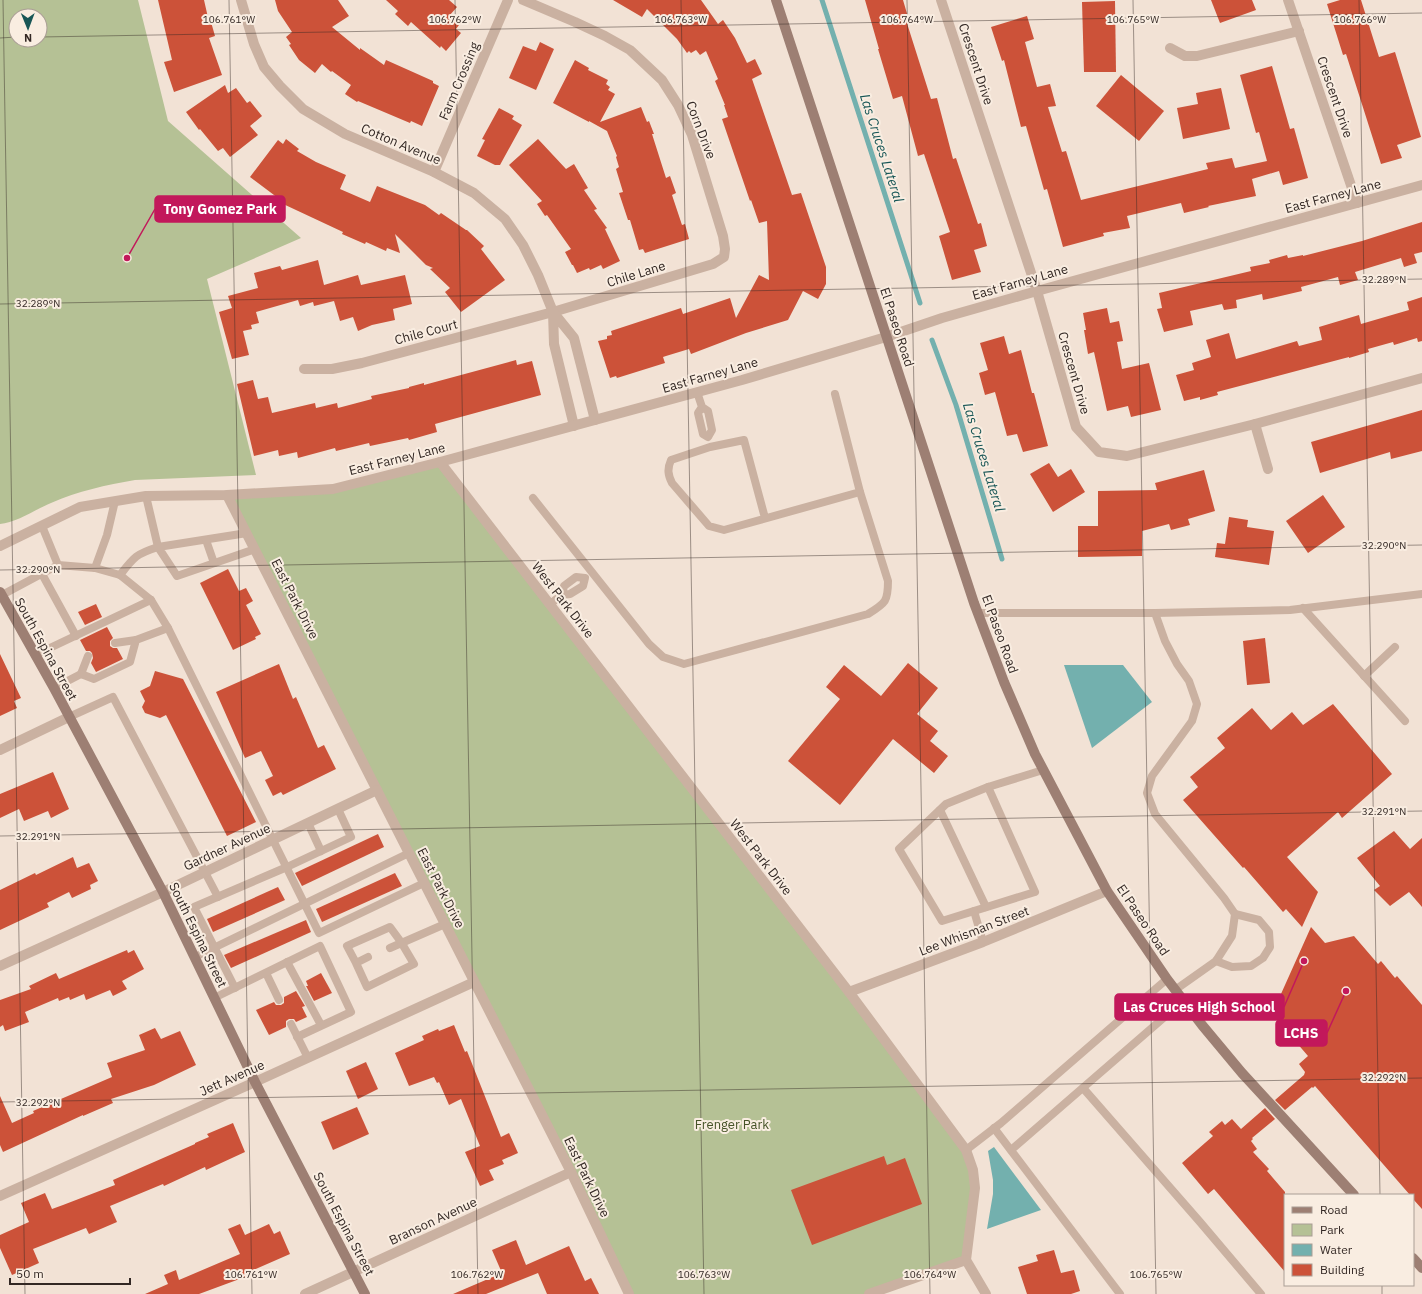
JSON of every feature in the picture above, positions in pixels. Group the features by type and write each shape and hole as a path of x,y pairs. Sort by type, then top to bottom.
{"main road":[{"name":"El Paseo Road","path":"776,0 978,613 1004,682 1035,754 1107,891 1167,979 1183,1001 1242,1073 1353,1194"},
{"name":"South Espina Street","path":"1,594 54,688 163,892 255,1082 365,1294"},
{"path":"1414,1259 1422,1268"}],"street":[{"name":"Cotton Avenue","path":"241,0 254,44 264,67 280,86 304,109 346,134 434,172 474,193 505,219 523,245 538,275 553,312 574,338 595,420"},
{"name":"Farm Crossing","path":"434,172 508,0"},
{"name":"Corn Drive","path":"523,0 576,22 630,50 662,80 678,105 692,135 723,236 725,249 724,257"},
{"name":"Crescent Drive","path":"941,0 1037,291 1076,427 1099,452 1127,456 1255,424 1422,378"},
{"name":"Crescent Drive","path":"1288,0 1357,203"},
{"path":"1170,48 1185,56 1197,56 1299,31"},
{"name":"East Farney Lane","path":"0,546 80,507 146,496 227,495 333,489 440,462 698,392 886,337 942,318 1422,185"},
{"name":"Chile Lane","path":"553,312 713,264 724,257"},
{"name":"Cotton Avenue","path":"553,312 554,344 574,426"},
{"name":"Chile Court","path":"304,369 332,369 362,363 553,312"},
{"path":"1255,424 1268,469"},
{"name":"West Park Drive","path":"440,462 849,992 966,1150 973,1170 975,1188 966,1260"},
{"name":"East Park Drive","path":"227,495 571,1172 629,1294"},
{"path":"0,750 69,717"},
{"name":"Gardner Avenue","path":"0,966 204,873 377,790"},
{"name":"Lee Whisman Street","path":"849,992 983,942 1107,891"},
{"name":"Jett Avenue","path":"0,1196 474,982"},
{"name":"Branson Avenue","path":"305,1294 571,1172"},
{"path":"869,1294 966,1260 986,1294"}],"lane":[{"path":"698,392 702,407 698,413 703,434 708,437 710,447"},
{"path":"533,498 649,644 663,657 684,664 868,614 882,606 888,596 888,581 860,492 835,394"},
{"path":"765,518 744,440 710,447 671,460 668,466 672,483 709,526 724,530 860,492"},
{"path":"146,496 158,547 177,576 255,549"},
{"path":"95,568 107,535 115,501"},
{"path":"42,526 58,565"},
{"path":"120,575 132,560 141,552 158,547 247,533"},
{"path":"206,540 214,563"},
{"path":"1,594 58,565 95,568 120,575 151,600 168,628 274,840 319,933 320,946 351,1012 298,1037"},
{"path":"550,604 562,595 570,594 583,586 585,578 591,572"},
{"path":"42,574 76,636"},
{"path":"978,613 1155,613 1290,610 1422,595"},
{"path":"35,655 151,600"},
{"path":"1303,608 1404,721"},
{"path":"1155,613 1165,641 1177,664 1189,681 1197,704 1192,722 1152,776 1147,793 1154,814 1224,898 1234,914 1232,936 1216,961 1176,990"},
{"path":"115,643 136,640 168,628"},
{"path":"81,674 94,679 130,662 136,640"},
{"path":"1364,676 1395,647"},
{"path":"54,688 81,674 88,656"},
{"path":"69,717 113,697 204,873 218,897"},
{"path":"988,787 1035,892 942,921 899,849 946,804 988,787 1043,770"},
{"path":"235,988 194,907 287,867 351,836 338,809"},
{"path":"940,810 986,907"},
{"path":"308,823 321,851"},
{"path":"195,957 409,853"},
{"path":"319,933 424,883"},
{"path":"974,911 983,942"},
{"path":"1216,961 1232,967 1251,966 1263,958 1270,947 1268,932 1259,920 1234,914"},
{"path":"390,948 445,924"},
{"path":"390,927 414,964 367,987 356,963 348,946 390,927"},
{"path":"214,998 320,946"},
{"path":"356,963 368,957"},
{"path":"287,962 321,1026"},
{"path":"266,973 279,1000"},
{"path":"966,1150 994,1128 1167,979"},
{"path":"1011,1150 1183,1001"},
{"path":"291,1024 308,1058"},
{"path":"1083,1088 1196,1216 1261,1294"},
{"path":"994,1128 1120,1294"}],"green space":[{"path":"0,0 138,0 168,121 301,238 207,279 256,475 135,480 124,482 71,495 6,523 0,524"},
{"name":"Frenger Park","path":"440,462 966,1150 973,1170 966,1260 869,1294 628,1294 227,495 333,489"}],"water":[{"path":"1064,665 1123,665 1152,702 1092,748"},
{"path":"994,1147 1041,1210 987,1229 993,1194 993,1180 988,1151"}],"building":[{"path":"158,0 204,0 209,22 211,22 215,36 209,38 222,75 174,92 164,62 172,60"},
{"path":"275,0 338,0 349,16 332,27 360,50 360,48 384,65 386,60 433,81 433,83 439,86 422,126 411,121 410,123 358,101 357,102 345,94 351,85 332,71 331,72 322,64 315,73 299,60 289,45 291,44 286,37 292,32 278,11"},
{"path":"386,0 449,0 457,7 449,16 459,25 456,29 461,33 446,51 441,46 440,48 411,22 408,26 395,14 398,11"},
{"path":"613,0 701,0 718,24 723,20 735,38 747,63 755,59 762,74 752,79 792,195 801,193 826,267 826,284 818,299 803,291 788,320 746,333 691,354 689,349 663,357 665,363 617,378 616,376 610,378 598,341 607,339 607,336 612,335 611,331 681,308 683,314 730,298 736,318 759,275 769,280 767,221 759,223 751,200 750,201 722,119 728,117 725,105 715,81 718,79 706,51 700,55 696,50 691,53 689,51 687,53 677,39 647,9 642,17"},
{"path":"865,0 903,0 908,17 905,17 931,99 937,98 953,159 956,158 978,224 981,223 987,246 974,250 981,272 952,280 939,236 950,232 924,154 918,156 902,96 893,99"},
{"path":"1211,0 1252,0 1256,10 1220,23"},
{"path":"1340,0 1361,0 1379,57 1395,52 1421,137 1397,145 1402,158 1381,164 1346,54 1343,55 1327,4"},
{"path":"1115,1 1116,72 1084,72 1082,2"},
{"path":"1027,16 1034,39 1025,42 1037,87 1050,84 1056,106 1048,107 1062,152 1066,151 1081,200 1208,169 1206,163 1232,158 1235,168 1267,161 1259,132 1256,133 1240,75 1272,66 1290,129 1294,128 1308,178 1283,185 1279,171 1252,179 1256,196 1208,206 1209,207 1184,213 1181,203 1127,216 1130,228 1103,233 1104,236 1063,247 1047,189 1044,190 1026,126 1021,127 1004,60 1002,61 991,27"},
{"path":"540,42 554,49 536,90 509,78 523,46 536,51"},
{"path":"575,60 589,68 588,70 608,80 606,84 610,87 608,90 615,94 600,122 641,107 654,134 652,134 666,178 670,176 676,193 672,195 682,225 685,224 689,239 645,253 643,249 639,250 630,220 628,220 619,193 623,192 616,169 619,167 617,156 607,131 553,103"},
{"path":"1121,75 1164,111 1139,141 1096,106"},
{"path":"225,85 228,93 236,88 247,103 250,101 262,116 250,126 258,135 230,157 223,148 218,151 200,129 199,130 186,112"},
{"path":"1221,88 1230,129 1183,139 1177,108 1198,104 1196,93"},
{"path":"499,108 514,116 512,119 522,125 500,165 495,165 477,156 485,140 482,139"},
{"path":"286,139 299,149 297,151 316,162 346,175 340,189 370,202 377,186 425,205 439,215 441,213 467,230 484,246 481,249 505,280 461,312 445,292 450,288 430,269 433,268 426,265 395,234 400,253 387,248 386,251 366,242 365,244 281,203 282,201 250,177 278,140 283,144"},
{"path":"538,139 566,169 574,164 588,188 584,190 597,209 594,210 607,228 605,229 620,261 603,269 601,265 590,270 589,268 577,273 565,252 571,249 547,215 545,216 537,204 542,201 509,165"},
{"path":"1422,222 1422,252 1414,254 1417,263 1404,267 1401,258 1355,272 1358,280 1340,285 1338,277 1301,287 1302,291 1263,300 1262,294 1236,300 1237,308 1224,310 1222,304 1190,311 1193,325 1164,332 1157,309 1162,308 1159,293 1251,271 1250,267 1270,263 1269,260 1287,255 1288,258 1303,256 1362,241"},
{"path":"318,260 324,285 358,275 361,285 405,275 412,304 393,309 395,320 372,325 358,331 353,317 340,321 334,301 314,306 313,302 300,306 298,300 256,312 259,323 251,325 252,329 243,331 249,355 232,359 219,312 232,308 228,296 258,288 254,273 280,266 282,270"},
{"path":"1422,297 1422,341 1418,342 1417,338 1394,345 1393,342 1368,349 1369,352 1349,358 1217,392 1218,395 1200,400 1200,397 1184,401 1176,375 1194,370 1192,363 1211,357 1206,340 1229,333 1236,359 1297,341 1299,346 1322,340 1319,327 1359,315 1361,324 1409,310 1407,302"},
{"path":"1107,308 1110,323 1119,321 1123,341 1117,342 1122,369 1149,363 1161,410 1131,417 1128,406 1107,411 1094,352 1088,354 1083,313"},
{"path":"1004,336 1009,354 1021,350 1048,446 1023,452 1017,434 1007,436 995,392 985,395 979,373 988,370 980,343"},
{"path":"516,360 517,365 532,361 541,395 435,424 437,432 409,440 408,438 370,446 369,443 336,451 335,448 298,458 297,452 279,456 278,450 254,456 237,384 253,380 258,399 268,397 272,413 315,403 316,408 337,403 338,408 372,399 371,396 409,388 424,383 424,385"},
{"path":"1422,410 1422,451 1391,459 1390,452 1320,473 1311,442"},
{"path":"1049,463 1058,477 1071,469 1085,492 1053,512 1030,474"},
{"path":"1204,470 1215,511 1188,519 1190,525 1171,530 1169,524 1142,531 1142,556 1078,557 1078,526 1098,526 1098,491 1157,490 1155,483"},
{"path":"1323,495 1345,527 1308,553 1286,521"},
{"path":"1229,517 1248,520 1247,527 1274,531 1269,565 1215,557 1217,543 1225,544"},
{"path":"228,569 239,591 246,588 253,601 246,605 261,634 255,637 256,639 233,650 200,583"},
{"path":"96,604 102,617 85,625 78,612"},
{"path":"107,627 113,638 110,641 110,646 117,648 123,659 96,672 91,663 93,658 92,653 90,651 86,651 80,640"},
{"path":"1265,638 1270,683 1247,685 1243,641"},
{"path":"0,654 21,698 14,701 17,708 0,716"},
{"path":"908,663 938,688 917,714 938,731 930,741 948,756 934,773 893,739 840,805 788,761 840,699 826,687 844,665 881,696"},
{"path":"279,664 293,699 296,697 318,748 324,745 336,769 283,795 281,792 273,796 265,780 273,776 261,751 245,758 216,692"},
{"path":"155,671 183,679 256,822 227,836 166,715 160,718 145,713 142,707 145,701 140,691 150,686"},
{"path":"1333,704 1392,774 1342,818 1338,812 1287,857 1318,892 1302,927 1286,909 1283,912 1183,800 1198,787 1190,777 1225,748 1217,738 1252,708 1271,730 1292,712 1303,725"},
{"path":"53,772 69,809 51,818 48,811 24,821 19,809 0,818 0,794"},
{"path":"1394,831 1410,849 1422,838 1422,907 1409,892 1390,906 1374,890 1380,886 1357,858"},
{"path":"378,834 384,847 302,886 295,873"},
{"path":"73,857 77,868 89,863 98,881 90,885 91,889 72,898 69,892 47,903 49,907 0,930 0,890"},
{"path":"395,873 402,886 322,922 316,909"},
{"path":"278,887 285,900 213,932 207,919"},
{"path":"306,920 311,932 231,968 224,955"},
{"path":"1311,927 1325,943 1354,936 1378,964 1381,961 1395,978 1397,976 1422,1005 1422,1209 1414,1200 1414,1194 1409,1194 1315,1086 1285,1110 1275,1100 1304,1075 1305,1072 1299,1064 1308,1056 1272,1014"},
{"path":"127,950 128,953 134,950 144,969 122,981 127,989 113,996 110,990 86,1000 84,994 70,1000 69,997 59,1001 58,998 25,1012 29,1022 5,1031 3,1025 0,1027 0,1000 31,989 29,986 56,973 59,979"},
{"path":"321,973 332,993 314,1001 306,986 308,986 306,981"},
{"path":"296,991 305,1006 302,1007 307,1017 296,1022 294,1019 289,1019 286,1021 286,1027 269,1035 256,1010 274,1002 276,1005 281,1005 284,1003 284,997"},
{"path":"454,1025 465,1052 467,1051 501,1137 509,1133 518,1153 502,1160 504,1164 489,1170 494,1180 480,1186 465,1152 480,1146 461,1099 449,1105 439,1082 437,1083 434,1077 409,1086 395,1053 424,1040 422,1036 438,1029 439,1031"},
{"path":"155,1028 161,1039 180,1031 196,1065 154,1085 111,1099 113,1103 83,1115 3,1152 0,1145 0,1096 12,1123 34,1113 33,1111 112,1077 107,1063 145,1050 139,1035"},
{"path":"366,1062 378,1089 358,1099 346,1071"},
{"path":"357,1107 369,1134 333,1150 321,1122"},
{"path":"1265,1108 1275,1119 1252,1138 1253,1139 1251,1141 1257,1149 1253,1152 1269,1169 1267,1171 1285,1192 1284,1271 1214,1189 1208,1194 1182,1163 1213,1136 1209,1132 1222,1121 1225,1125 1232,1119 1241,1129"},
{"path":"233,1123 245,1152 206,1170 205,1167 164,1186 163,1184 110,1206 117,1222 89,1234 86,1228 33,1249 39,1263 12,1275 0,1248 0,1235 29,1222 21,1203 45,1193 52,1209 63,1205 115,1185 113,1180 195,1144 209,1137 207,1134"},
{"path":"884,1156 887,1165 905,1158 922,1204 812,1245 791,1190"},
{"path":"240,1224 245,1235 269,1224 274,1234 280,1231 290,1254 244,1274 245,1277 199,1294 145,1294 168,1284 164,1275 176,1270 179,1280 240,1254 228,1229"},
{"path":"516,1240 526,1265 569,1246 585,1281 591,1278 599,1294 547,1294 538,1273 486,1294 453,1294 502,1273 492,1250"},
{"path":"1054,1250 1061,1273 1074,1270 1080,1291 1071,1294 1027,1294 1018,1267 1038,1261 1036,1255"}],"waterway":[{"name":"Las Cruces Lateral","path":"822,0 920,303"},
{"name":"Las Cruces Lateral","path":"932,340 956,405 1002,559"}],"place":[{"name":"Tony Gomez Park","path":"127,258"},
{"name":"Las Cruces High School","path":"1304,961"},
{"name":"LCHS","path":"1346,991"}]}
